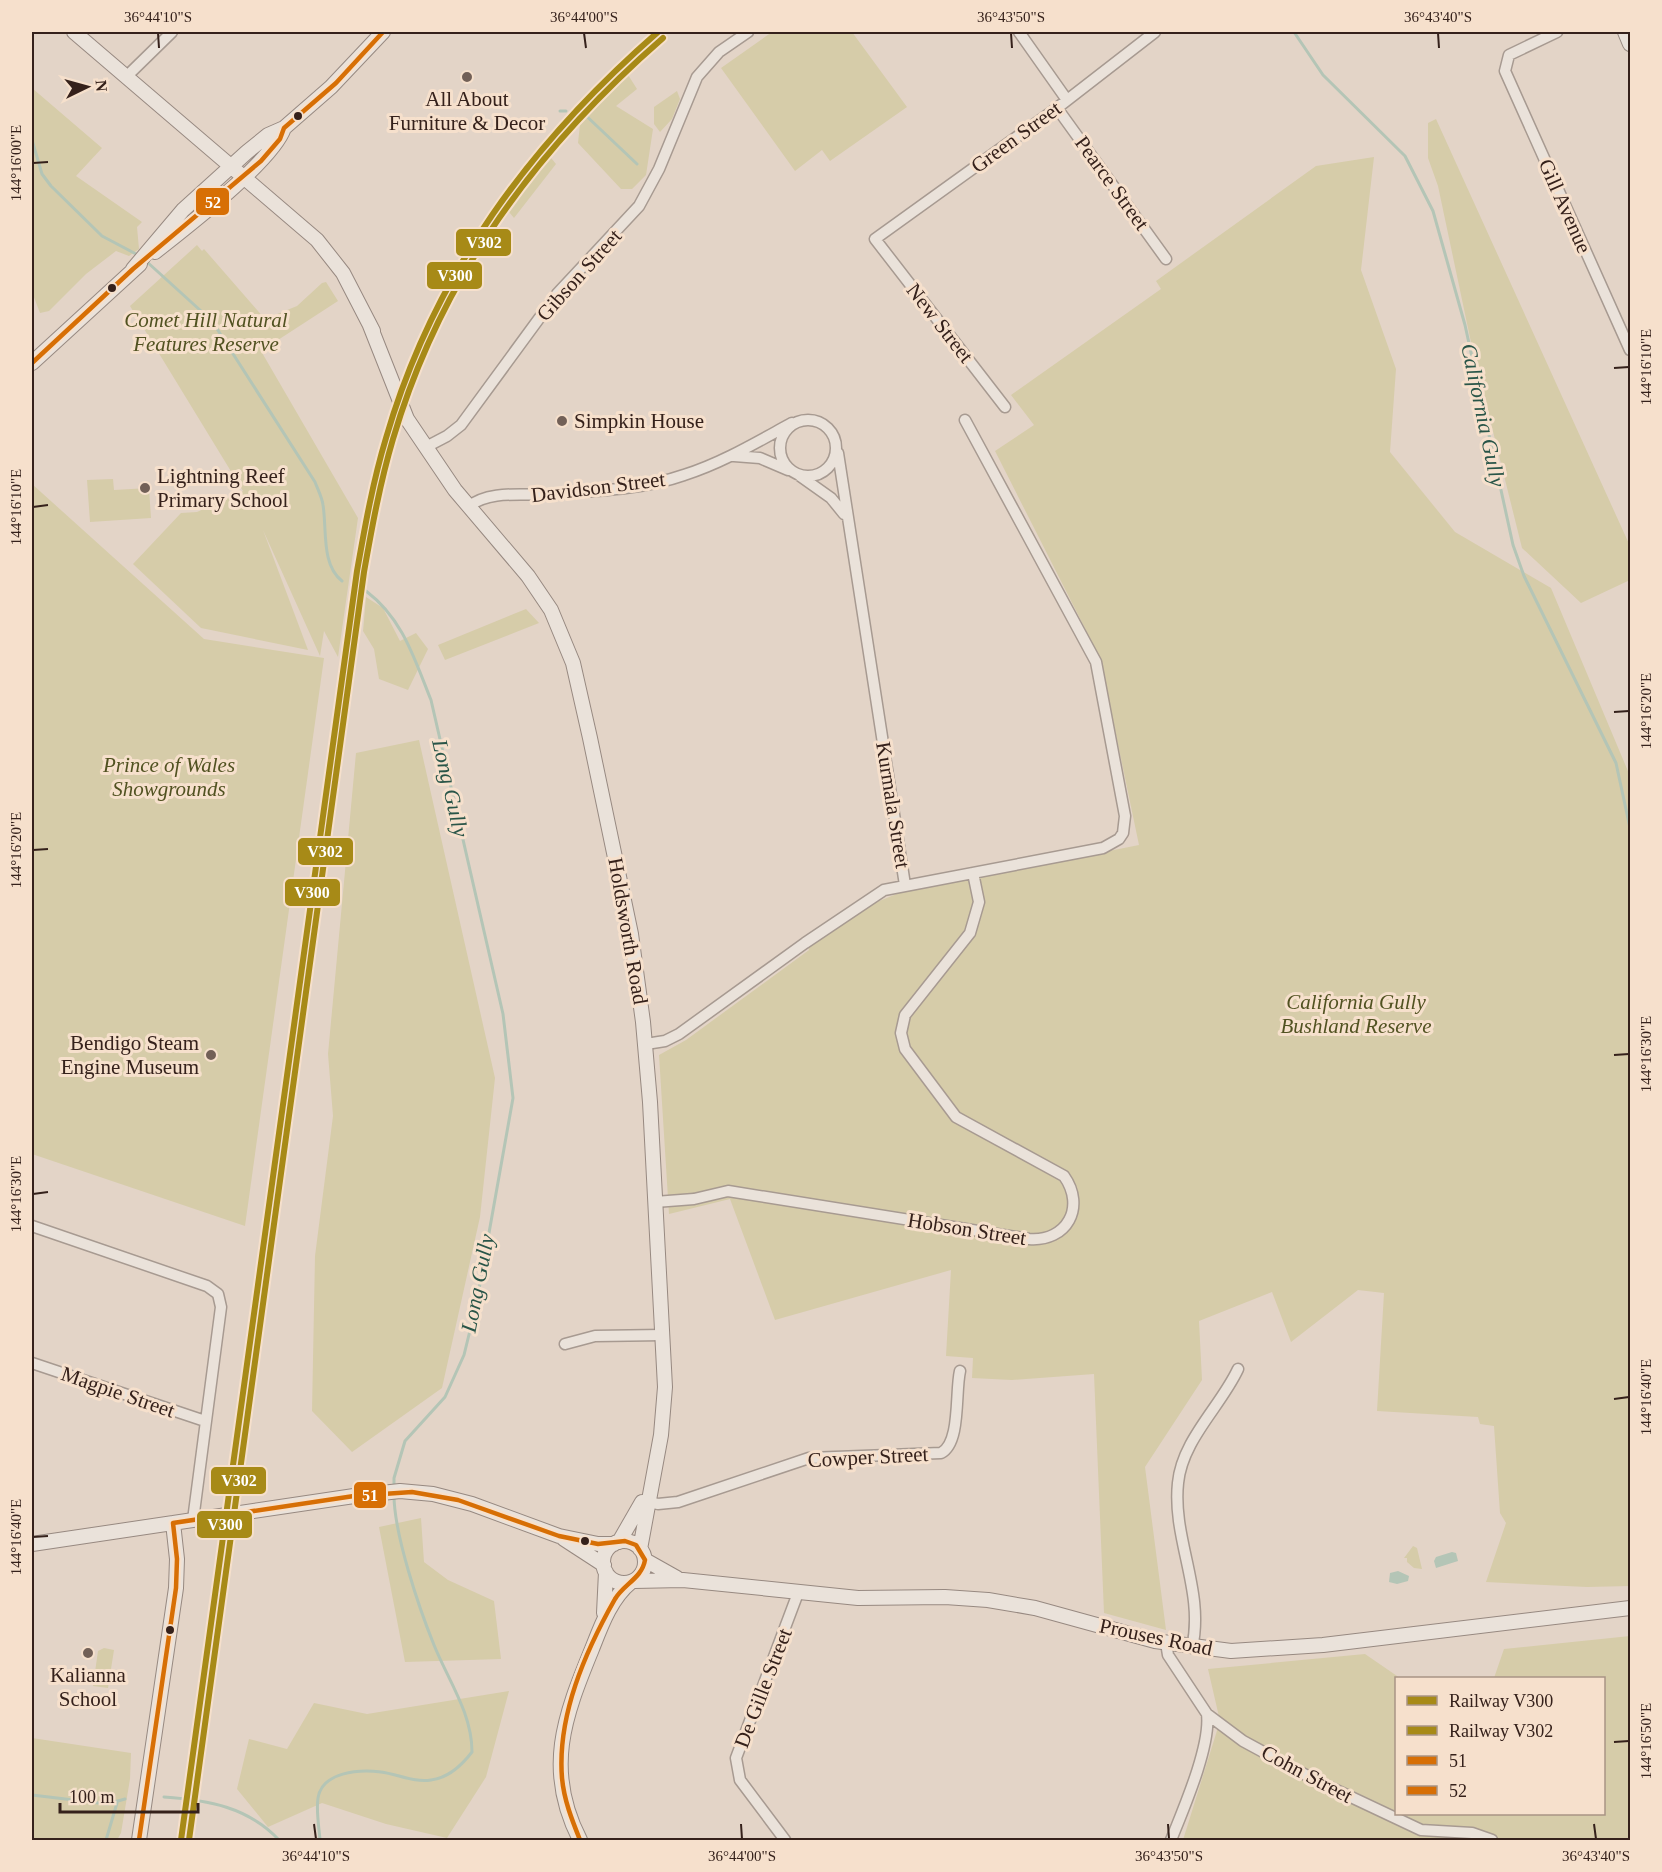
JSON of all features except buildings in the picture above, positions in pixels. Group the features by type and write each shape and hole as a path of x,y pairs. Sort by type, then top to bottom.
{"main road":[{"name":"Holdsworth Road","path":"74,32 289,214 327,253 350,285 398,380 426,447 468,507 544,598 568,649 622,886 646,1044 665,1387 655,1466 646,1502 643,1554"},
{"path":"142,260 183,210 268,135 284,128 336,83 383,32"},
{"path":"1625,32 1630,44"},
{"path":"32,363 142,260 244,176 273,148 284,128"},
{"path":"32,1544 394,1492 458,1500 559,1536 598,1544 631,1542 643,1554 642,1572 622,1588 603,1621 571,1702 560,1746 562,1789 580,1840"},
{"name":"Holdsworth Road","path":"616,1543 646,1502"},
{"path":"139,1840 176,1588 177,1560 173,1523"},
{"path":"559,1536 605,1569 617,1581 632,1581"},
{"path":"603,1621 605,1553 616,1543"},
{"name":"Prouses Road","path":"643,1554 683,1580"},
{"name":"Prouses Road","path":"632,1581 683,1580 858,1598 945,1597 997,1601 1035,1608 1166,1643 1231,1651 1279,1649 1630,1608"}],"street":[{"path":"126,77 172,32"},
{"name":"Gibson Street","path":"426,447 447,436 460,425 556,294 639,206 659,169 697,77 719,52 748,32"},
{"path":"1019,32 1067,100"},
{"name":"Green Street","path":"875,239 1058,108 1154,32"},
{"name":"Gill Avenue","path":"1557,32 1502,59 1507,77 1630,350"},
{"name":"Pearce Street","path":"1058,108 1166,259"},
{"name":"New Street","path":"875,239 1005,407"},
{"path":"801,419 826,426 836,441 837,453 824,472 809,477 796,473 783,461 780,452 782,441 792,423 801,419"},
{"path":"905,885 1103,848 1119,839 1123,833 1125,816 1096,662 965,420"},
{"name":"Davidson Street","path":"468,507 477,500 492,496 558,494 656,483 684,476 728,457 792,423"},
{"name":"Kurmala Street","path":"646,1044 665,1041 679,1034 865,902 884,890 905,885 837,453"},
{"name":"Davidson Street","path":"728,457 753,456 796,473"},
{"name":"Kurmala Street","path":"796,473 838,504 850,528"},
{"name":"Hobson Street","path":"655,1202 694,1199 728,1191 1029,1239 1047,1238 1062,1232 1071,1218 1074,1203 1070,1186 1064,1176 956,1117 903,1044 901,1026 905,1015 973,927 979,902 974,873"},
{"path":"32,1226 216,1291 221,1307 193,1520"},
{"path":"565,1344 595,1336 663,1335"},
{"name":"Magpie Street","path":"32,1363 205,1421"},
{"path":"1192,1648 1196,1609 1180,1520 1178,1483 1188,1451 1238,1369"},
{"name":"Cowper Street","path":"646,1502 678,1502 809,1458 941,1453 947,1450 953,1440 960,1371"},
{"name":"De Gille Street","path":"785,1840 740,1780 736,1758 798,1593"},
{"name":"Cohn Street","path":"1166,1643 1168,1655 1208,1714 1243,1741 1294,1769 1421,1830 1473,1833 1492,1840"},
{"path":"1171,1840 1186,1803 1207,1736 1208,1714"}],"green space":[{"path":"772,32 852,32 907,107 830,161 822,150 795,171 721,68"},
{"path":"625,70 637,89 616,106 653,129 646,175 632,189 621,189 578,143 581,115"},
{"path":"32,88 102,148 76,176 142,222 137,227 139,249 129,256 116,251 86,274 49,311 40,313 32,292"},
{"path":"677,91 680,99 672,119 660,132 654,124 654,107"},
{"path":"1436,119 1630,546 1630,580 1581,603 1522,548 1472,347 1438,186 1428,158 1428,123"},
{"path":"547,153 556,164 514,218 504,206"},
{"name":"California Gully Bushland Reserve","path":"1374,157 1361,270 1396,369 1390,452 1455,532 1551,588 1630,776 1630,1586 1587,1587 1486,1582 1506,1523 1500,1513 1494,1426 1480,1424 1478,1417 1377,1411 1384,1293 1358,1290 1291,1342 1272,1292 1199,1321 1202,1380 1145,1467 1166,1630 1104,1613 1094,1374 1012,1380 972,1378 973,1358 946,1356 951,1270 775,1320 730,1199 669,1214 659,1055 686,1040 809,950 808,947 867,906 899,893 1139,845 1100,658 995,451 1034,425 1011,395 1161,289 1156,281 1316,166"},
{"name":"Comet Hill Natural Features Reserve","path":"197,245 202,251 204,249 265,319 297,306 326,282 338,301 261,351 358,518 338,657 324,631 320,656 263,530 308,650 201,628 133,564 181,513 197,512 243,491 130,306"},
{"path":"113,479 114,490 149,488 151,518 90,522 87,480"},
{"name":"Prince of Wales Showgrounds","path":"32,484 204,639 324,658 245,1226 32,1154"},
{"path":"366,597 383,608 400,641 416,633 428,649 408,690 379,679 374,649 363,631"},
{"path":"526,609 539,623 445,660 438,645"},
{"path":"419,740 495,1078 480,1217 442,1388 352,1452 312,1411 315,1256 333,1116 328,1054 356,753"},
{"path":"421,1518 424,1562 448,1580 494,1601 501,1659 405,1662 379,1527"},
{"path":"1413,1546 1417,1548 1422,1569 1414,1568 1407,1562 1407,1558 1404,1558"},
{"path":"1630,1636 1630,1840 1183,1840 1220,1721 1208,1669 1365,1654 1399,1677 1395,1677 1395,1815 1605,1815 1605,1677 1494,1677 1504,1649"},
{"path":"104,1648 114,1650 108,1688 93,1686 98,1651"},
{"path":"509,1691 486,1777 447,1838 386,1824 322,1803 268,1827 237,1789 249,1739 287,1749 314,1703 367,1714"},
{"path":"32,1738 131,1753 130,1779 121,1833 117,1840 32,1840"}],"shaded area":[{"path":"1456,1553 1458,1561 1436,1568 1434,1561 1436,1557"},
{"path":"1398,1571 1409,1576 1408,1581 1397,1584 1389,1582 1390,1573"}],"waterway":[{"name":"California Gully","path":"1294,32 1323,75 1405,156 1433,211 1465,325 1513,545 1524,576 1616,763 1630,828"},
{"path":"580,110 637,164"},
{"path":"560,111 566,111"},
{"name":"Long Gully","path":"32,140 42,174 51,186 102,236 138,255"},
{"name":"Long Gully","path":"146,261 212,321 315,482 322,502 328,556 335,574 342,581"},
{"name":"Long Gully","path":"366,591 389,614 406,640 431,700 503,1014 513,1098 476,1306 464,1355 445,1397 405,1441 394,1478 394,1488"},
{"name":"Long Gully","path":"320,1840 318,1798 321,1789 334,1778 352,1772 372,1771 425,1781 437,1779 454,1770 472,1752 464,1710 434,1645 408,1571 398,1530 394,1495"},
{"path":"32,1795 107,1804 125,1799"},
{"path":"164,1797 196,1800 226,1807 254,1820 279,1840"},
{"path":"106,1840 117,1803"}],"rail line":[{"name":"V300","path":"181,1840 357,571 381,454 406,378 431,321 460,266 492,215 569,119 658,32"},
{"name":"V302","path":"189,1840 364,572 388,456 413,379 466,269 535,170 574,124 663,38"}],"transit line":[{"name":"52","path":"32,363 133,269 261,161 280,139 284,128 336,83 383,32"},
{"name":"51","path":"173,1523 354,1496 412,1492 458,1500 559,1536 598,1544 625,1541 636,1545 645,1560 643,1566 637,1576 615,1599 593,1641 575,1685 564,1731 563,1786 580,1840"},
{"name":"51","path":"139,1840 176,1588 177,1559 173,1523"}],"place":[{"name":"All About Furniture & Decor","path":"467,77"},
{"name":"Simpkin House","path":"562,421"},
{"name":"Lightning Reef Primary School","path":"145,488"},
{"name":"Bendigo Steam Engine Museum","path":"211,1055"},
{"name":"Kalianna School","path":"88,1653"}]}
